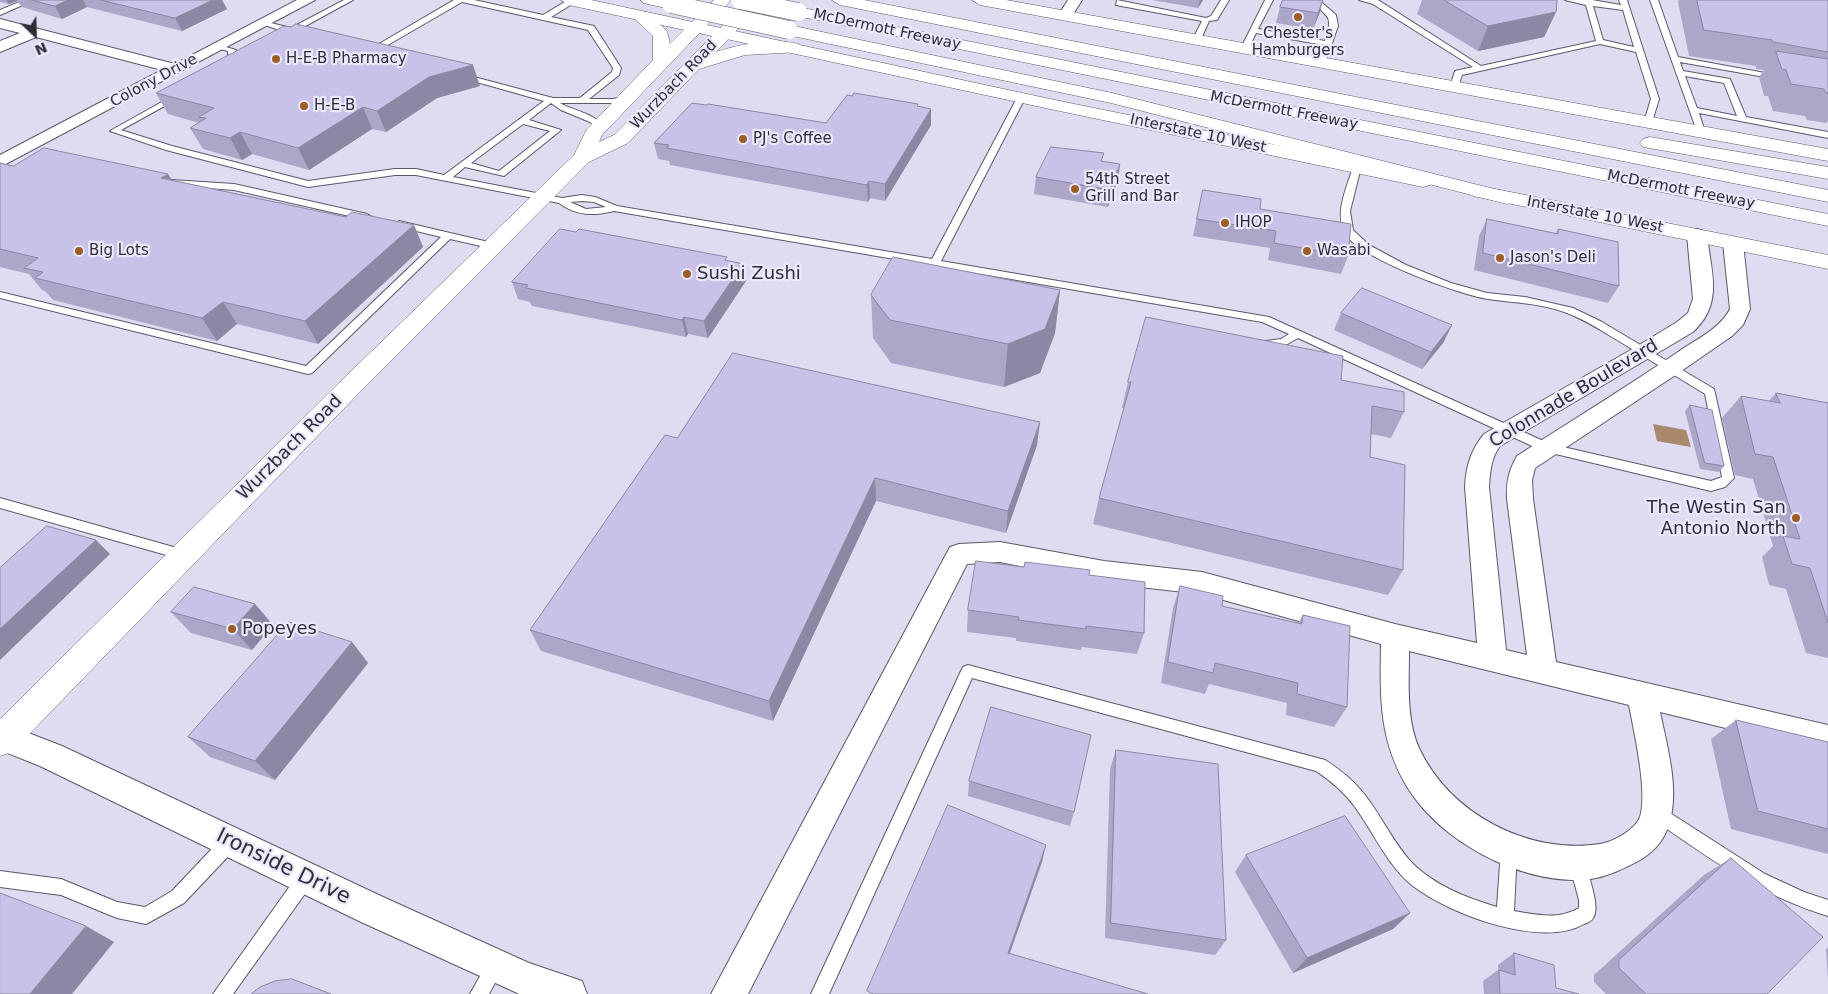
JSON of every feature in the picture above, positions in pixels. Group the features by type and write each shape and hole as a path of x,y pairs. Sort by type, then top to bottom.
{"main road":[{"name":"Interstate 10 West","path":"570,0 725,33 791,39 1021,98 1828,262"},
{"path":"649,0 671,4 791,39"},
{"path":"621,11 657,10 694,0"},
{"name":"Wurzbach Road","path":"1,738 494,246 552,200 582,158 594,133 629,98 662,60 723,0"},
{"name":"McDermott Freeway","path":"740,0 793,6 1828,220"},
{"name":"Wurzbach Road","path":"582,158 621,139 757,0"},
{"name":"McDermott Freeway","path":"840,0 1828,196"},
{"path":"980,0 1321,64 1828,154"},
{"path":"793,6 769,20 766,27 773,36 1112,98 1507,198"},
{"path":"640,15 661,35 662,60"},
{"path":"986,29 1265,75 1828,173"},
{"path":"689,69 722,54 739,49 791,39"}],"street":[{"name":"Colony Drive","path":"0,162 31,151 176,69 308,0"},
{"path":"1065,16 1075,0"},
{"path":"0,22 176,69"},
{"path":"0,47 34,32"},
{"name":"Colonnade Boulevard","path":"1493,659 1477,487 1479,462 1484,450 1492,440 1644,352 1685,327 1697,316 1703,299 1697,235"},
{"name":"Colonnade Boulevard","path":"1543,671 1519,480 1526,462 1724,331 1735,320 1740,308 1733,243"},
{"path":"729,994 959,554 1008,553 1104,572 1202,583 1395,636 1828,739"},
{"path":"1395,636 1397,727 1407,756 1417,776 1446,808 1484,837 1509,850 1538,860 1577,863 1596,862 1631,849 1653,826 1656,812 1656,787 1642,695"},
{"name":"Ironside Drive","path":"1,738 51,756 306,878 496,965 569,994"}],"lane":[{"path":"0,13 30,0"},
{"path":"263,23 296,34 349,0"},
{"path":"381,54 368,50 459,0"},
{"path":"464,0 590,28 617,68 616,73 582,100"},
{"path":"544,18 570,0"},
{"path":"1121,0 1119,3 1206,20 1214,18 1225,0"},
{"path":"1244,50 1269,0"},
{"path":"1315,0 1333,17 1334,26 1321,64"},
{"path":"1363,0 1375,2 1479,68"},
{"path":"1570,0 1624,4 1655,99 1648,122"},
{"path":"1654,0 1701,132"},
{"path":"1588,2 1600,42"},
{"path":"1196,41 1206,20"},
{"path":"1254,30 1328,44"},
{"path":"1454,88 1458,73 1600,42 1640,51"},
{"path":"212,75 232,58 232,50 219,46"},
{"path":"1676,59 1782,78"},
{"path":"1680,72 1727,81 1743,119"},
{"path":"456,73 517,89 534,97 552,101 572,99 596,102 629,98"},
{"path":"188,89 114,131 169,148 308,184 395,172 416,172 552,200 571,209 594,213 614,208 1265,319 1547,448 1711,486 1721,484 1728,478 1710,392 1569,310 1525,300 1487,296 1447,285 1402,268 1366,247 1348,231 1345,211 1356,167"},
{"path":"935,262 1021,98"},
{"path":"445,178 552,101"},
{"path":"552,101 559,108 592,118 598,125 594,133"},
{"path":"1694,110 1828,135"},
{"path":"464,164 500,174 524,152 558,130 522,121"},
{"path":"507,132 522,136"},
{"path":"491,144 506,147"},
{"path":"478,154 492,157"},
{"path":"159,182 234,186 494,246"},
{"path":"552,200 581,196 605,202 614,208"},
{"path":"0,295 308,370 448,235"},
{"path":"1249,342 1268,346 1284,342 1298,334"},
{"path":"0,503 184,555"},
{"path":"820,994 968,671 1320,765 1339,776 1363,804 1407,869 1426,886 1448,898 1505,918 1529,924 1561,923 1570,922 1587,913 1587,900 1577,863"},
{"path":"1656,812 1740,870 1803,902 1828,908"},
{"path":"0,879 61,887 117,910 146,916 178,897 230,842"},
{"path":"1505,918 1509,850"},
{"path":"222,994 306,878"},
{"path":"478,994 496,965"}],"shaded area":[{"path":"1653,424 1686,430 1691,447 1657,441"}],"building":[{"path":"32,0 68,0 55,6"},
{"path":"101,0 213,0 175,18"},
{"path":"1283,0 1323,0 1318,13 1280,7"},
{"path":"1444,0 1557,0 1556,12 1488,26"},
{"path":"1697,0 1828,0 1828,52 1773,42 1772,40 1704,30"},
{"name":"H-E-B","path":"296,24 473,65 429,77 377,111 363,107 298,148 240,132 230,138 190,128 206,118 199,117 214,108 156,93 284,26 291,27"},
{"path":"1776,51 1828,59 1828,93 1824,89 1791,84 1786,70 1782,69"},
{"path":"854,93 918,104 917,106 931,109 885,184 869,181 867,185 667,148 669,145 654,143 692,103 826,123 847,95 852,96"},
{"path":"1051,147 1104,153 1101,161 1120,164 1110,190 1036,177"},
{"path":"44,148 168,174 161,178 346,217 352,212 414,225 305,321 223,302 202,318 35,278 43,272 24,268 38,258 0,249 0,163 13,166"},
{"path":"1203,190 1261,199 1260,209 1351,224 1348,256 1274,243 1276,231 1197,219"},
{"path":"1487,219 1558,234 1558,229 1618,242 1619,286 1483,253"},
{"path":"560,229 576,232 579,229 727,257 725,260 743,264 704,321 684,317 682,320 526,288 528,285 512,282"},
{"path":"893,257 1060,290 1045,329 1008,344 890,320 871,295"},
{"path":"1362,288 1452,325 1431,352 1341,313"},
{"path":"1146,317 1343,356 1341,380 1404,392 1404,412 1372,406 1370,457 1405,465 1403,570 1099,498 1131,382 1128,382"},
{"path":"733,353 1040,422 1008,511 875,478 769,701 530,630 665,435 677,438"},
{"path":"1776,393 1828,403 1828,623 1810,568 1792,564 1783,536 1800,539 1773,457 1755,454 1741,396 1780,403"},
{"path":"1690,405 1712,410 1724,466 1705,463"},
{"path":"47,526 96,540 0,629 0,568"},
{"path":"976,561 1024,567 1025,562 1090,570 1089,575 1145,582 1144,633 1086,626 1086,629 1018,620 1019,617 968,610"},
{"path":"1180,586 1223,596 1222,606 1302,624 1303,615 1350,626 1347,707 1297,694 1298,683 1215,663 1213,673 1168,662"},
{"path":"194,587 255,604 233,629 171,612"},
{"path":"289,622 352,642 255,761 188,737"},
{"path":"991,707 1091,735 1074,812 969,781"},
{"path":"1736,720 1828,742 1828,829 1758,811"},
{"path":"1116,750 1218,764 1226,940 1111,923"},
{"path":"948,805 1046,845 1008,953 1148,994 873,994 867,991"},
{"path":"1345,816 1410,913 1307,958 1246,855"},
{"path":"1731,858 1823,937 1767,994 1646,994 1619,968 1619,960"},
{"path":"0,893 86,926 30,994 0,994"},
{"path":"1514,953 1554,965 1556,988 1579,994 1500,994 1499,970 1515,975"},
{"path":"292,979 331,994 251,994 260,987 275,981"}],"place":[{"name":"Chester's Hamburgers","path":"1298,17"},
{"name":"H-E-B Pharmacy","path":"276,59"},
{"name":"H-E-B","path":"304,106"},
{"name":"PJ's Coffee","path":"743,139"},
{"name":"54th Street Grill and Bar","path":"1075,189"},
{"name":"IHOP","path":"1225,223"},
{"name":"Big Lots","path":"79,251"},
{"name":"Wasabi","path":"1307,251"},
{"name":"Jason's Deli","path":"1500,258"},
{"name":"Sushi Zushi","path":"687,274"},
{"name":"The Westin San Antonio North","path":"1796,518"},
{"name":"Popeyes","path":"232,629"}]}
